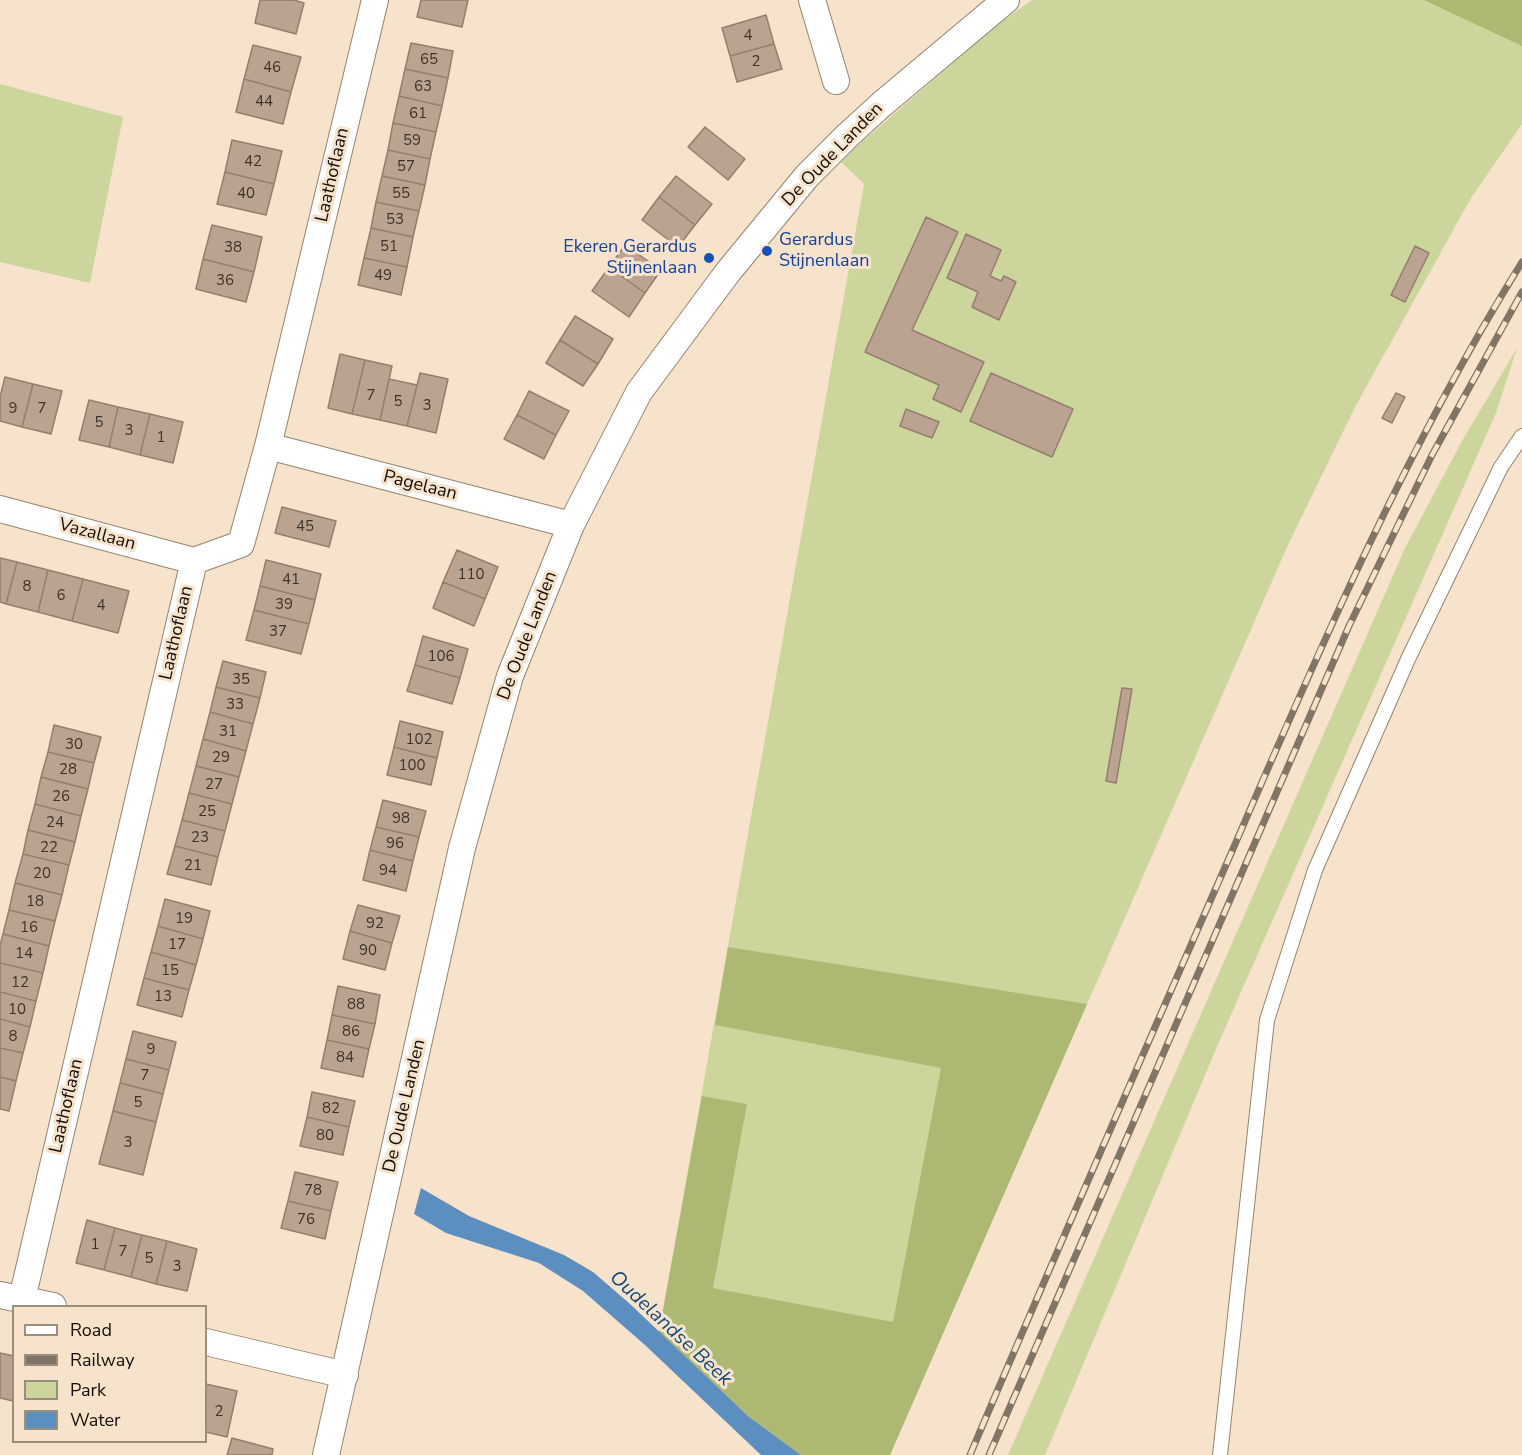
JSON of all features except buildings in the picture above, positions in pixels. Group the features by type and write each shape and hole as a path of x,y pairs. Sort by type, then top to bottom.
{"street":[{"name":"Laathoflaan","path":"11,1297 194,561 241,544 268,446 375,0"},
{"path":"812,0 836,81"},
{"name":"De Oude Landen","path":"326,1455 462,848 510,676 571,525 639,392 728,272 807,176 882,104 1006,0"},
{"name":"Pagelaan","path":"268,446 571,525"},
{"name":"Vazallaan","path":"0,509 194,561"},
{"path":"11,1297 48,1305"},
{"path":"207,1342 345,1375"}],"lane":[{"path":"1220,1455 1267,1020 1315,870 1409,657 1501,467 1522,435"}],"green space":[{"path":"1032,0 1522,0 1522,124 1471,198 1355,407 1287,547 890,1455 801,1455 659,1332 864,184 841,162 993,28"},
{"path":"1424,0 1522,0 1522,46"},
{"path":"0,84 123,117 90,283 0,262"},
{"path":"1517,348 1496,413 1219,1042 1045,1455 1008,1455 1405,548 1462,441"},
{"path":"728,947 1087,1004 890,1455 801,1455 748,1416 659,1332 702,1096 747,1104 713,1288 893,1322 941,1068 715,1025"}],"water":[{"path":"421,1188 469,1216 564,1255 593,1272 748,1416 801,1455 761,1455 645,1345 583,1291 539,1263 446,1233 414,1214"}],"railway":[{"path":"970,1455 1332,624 1440,404 1522,262"},
{"path":"989,1455 1349,626 1432,455 1522,292"}],"place":[{"name":"Gerardus Stijnenlaan","path":"767,251"},
{"name":"Ekeren Gerardus Stijnenlaan","path":"709,258"}],"water label":[{"name":"Oudelandse Beek","path":"670,1329"}]}
